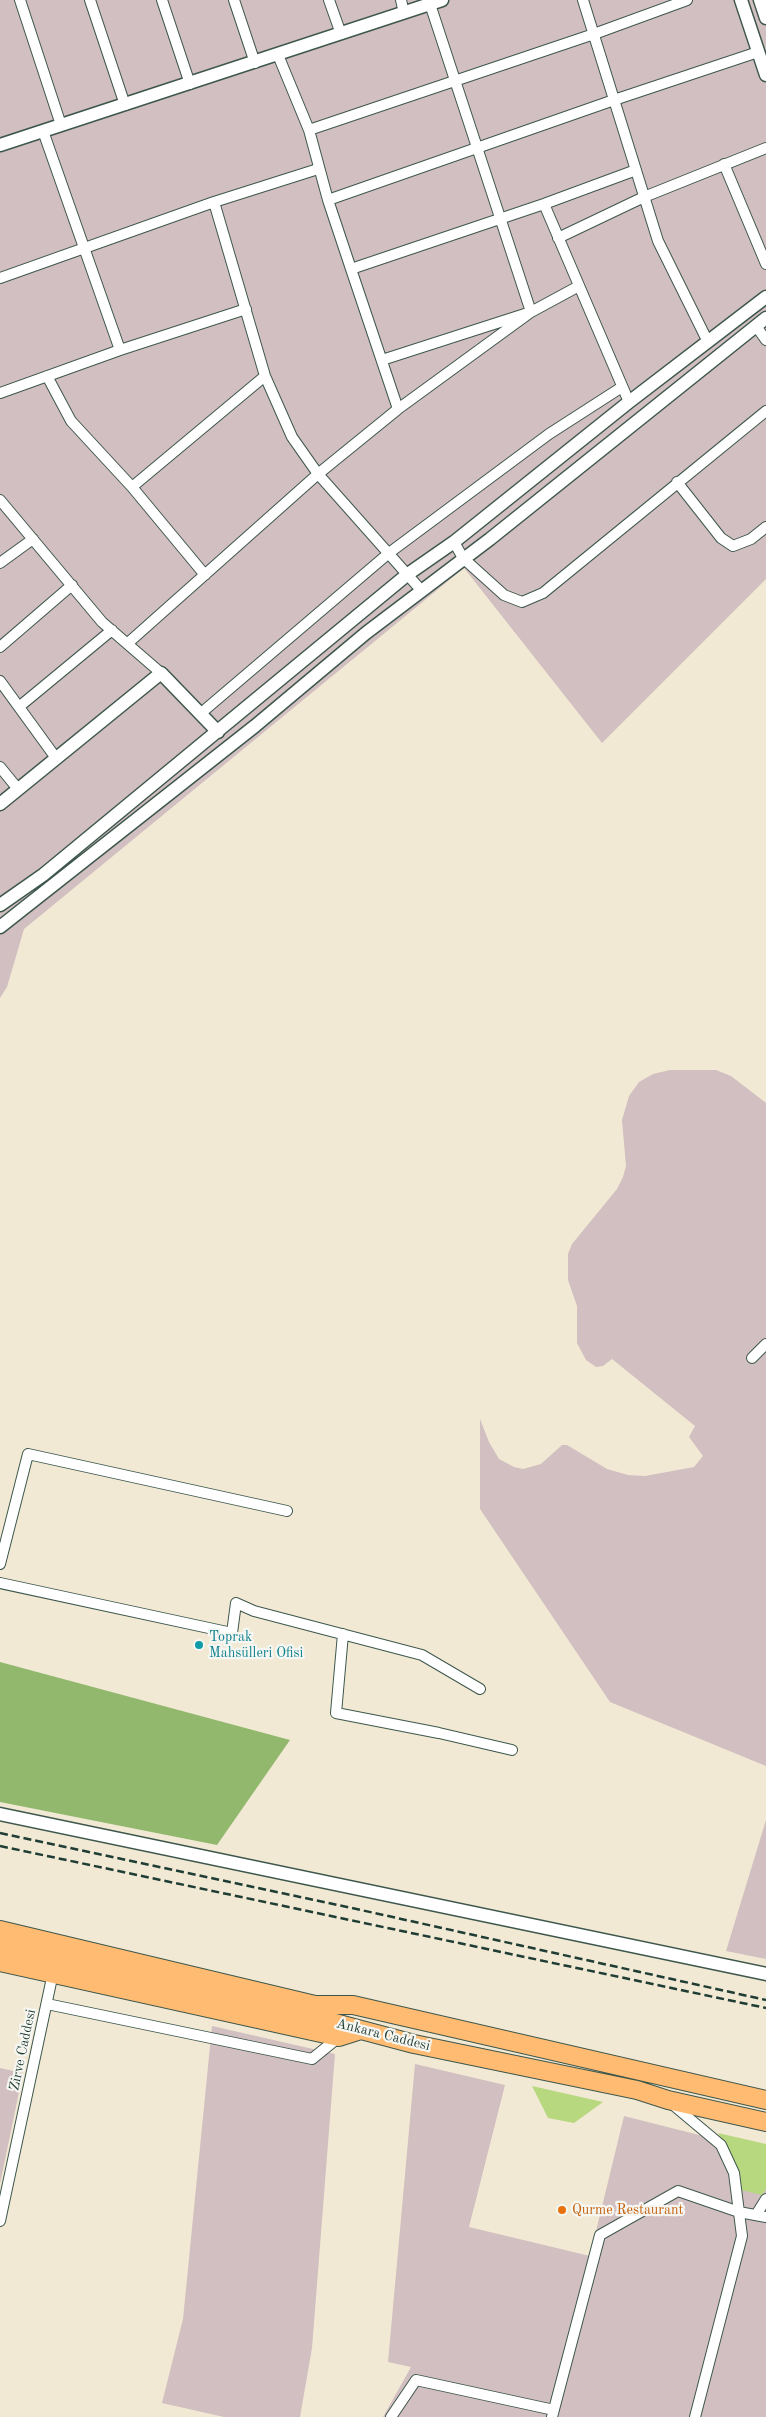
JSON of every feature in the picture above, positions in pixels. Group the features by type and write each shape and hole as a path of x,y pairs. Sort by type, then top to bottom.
{"highway":[{"path":"0,1918 353,2005"},
{"name":"Ankara Caddesi","path":"0,1930 315,2005 353,2005 766,2100"},
{"name":"Ankara Caddesi","path":"0,1945 320,2019 504,2064 637,2090 668,2100 766,2122"},
{"path":"0,1962 339,2037 362,2030"}],"street":[{"path":"20,0 61,125"},
{"path":"90,0 125,105"},
{"path":"162,0 190,84"},
{"path":"234,0 255,63"},
{"path":"329,0 341,34"},
{"path":"583,0 658,241 708,342"},
{"path":"309,130 594,34 687,0"},
{"path":"740,0 766,75"},
{"path":"760,0 766,18"},
{"path":"0,145 278,56 341,34 402,6 436,2 456,81 531,312"},
{"path":"328,200 758,52"},
{"path":"278,56 309,130 318,169 398,409"},
{"path":"43,131 120,350"},
{"path":"558,238 644,197 766,148"},
{"path":"724,164 766,264"},
{"path":"0,278 214,202 318,169"},
{"path":"350,269 544,204 636,170"},
{"path":"214,202 265,376 292,437 318,474 421,590"},
{"path":"544,204 629,402"},
{"path":"128,643 318,474 398,409 531,312 579,286"},
{"path":"0,905 43,875 408,574 454,542 629,402 766,297"},
{"path":"0,393 120,350 246,309"},
{"path":"382,360 531,312"},
{"path":"0,927 256,726 366,633 464,558 766,318"},
{"path":"756,326 766,340"},
{"path":"47,376 71,421 132,487 204,575"},
{"path":"132,487 265,376"},
{"path":"200,714 390,553 549,434 622,387"},
{"path":"454,542 464,558 504,595 522,602 543,593 766,411"},
{"path":"677,482 721,538 734,546 751,539 766,527"},
{"path":"0,500 102,622 161,672 218,732"},
{"path":"0,563 32,538"},
{"path":"0,647 72,586"},
{"path":"20,706 112,630"},
{"path":"0,804 161,672"},
{"path":"0,681 56,758"},
{"path":"0,766 18,789"},
{"path":"752,1358 766,1344"},
{"path":"0,1564 28,1454 287,1510"},
{"path":"0,1583 232,1633 236,1603 254,1611 422,1655 480,1689"},
{"path":"343,1634 336,1714 439,1733 512,1750"},
{"path":"0,1814 766,1974"},
{"name":"Zirve Caddesi","path":"0,2221 53,1973"},
{"path":"47,2004 312,2059 339,2037"},
{"path":"668,2100 721,2145 734,2173 742,2236 695,2417"},
{"path":"391,2417 416,2380 553,2414 600,2235 678,2191 739,2212 761,2216 766,2199"}],"shaded area":[{"path":"0,0 766,0 766,579 602,743 464,568 24,929 7,987 0,998"},
{"path":"670,1070 716,1070 731,1076 766,1103 766,1766 610,1702 480,1509 480,1419 489,1442 499,1459 514,1467 523,1469 541,1464 562,1445 567,1445 607,1469 628,1475 645,1476 694,1467 703,1456 689,1437 695,1426 612,1359 603,1366 596,1367 586,1360 577,1343 577,1306 568,1280 568,1254 572,1244 617,1189 623,1177 626,1166 622,1120 629,1096 639,1082 653,1074"},
{"path":"766,1820 766,1959 726,1951"},
{"path":"212,2026 335,2054 312,2348 300,2417 224,2417 162,2403 183,2319"},
{"path":"415,2064 505,2085 469,2227 590,2256 624,2116 766,2152 766,2417 383,2417 411,2367 388,2362"},
{"path":"0,2068 23,2073 0,2184"}],"green space":[{"path":"0,1662 290,1740 217,1845 0,1802"},
{"path":"532,2086 603,2102 574,2123 548,2118"},
{"path":"718,2133 766,2144 766,2189 762,2195 741,2190 731,2155"}],"railway":[{"path":"0,1833 361,1910 766,2000"},
{"path":"0,1846 766,2008"}],"place":[{"name":"Toprak Mahsülleri Ofisi","path":"199,1645"},
{"name":"Qurme Restaurant","path":"562,2210"}]}
